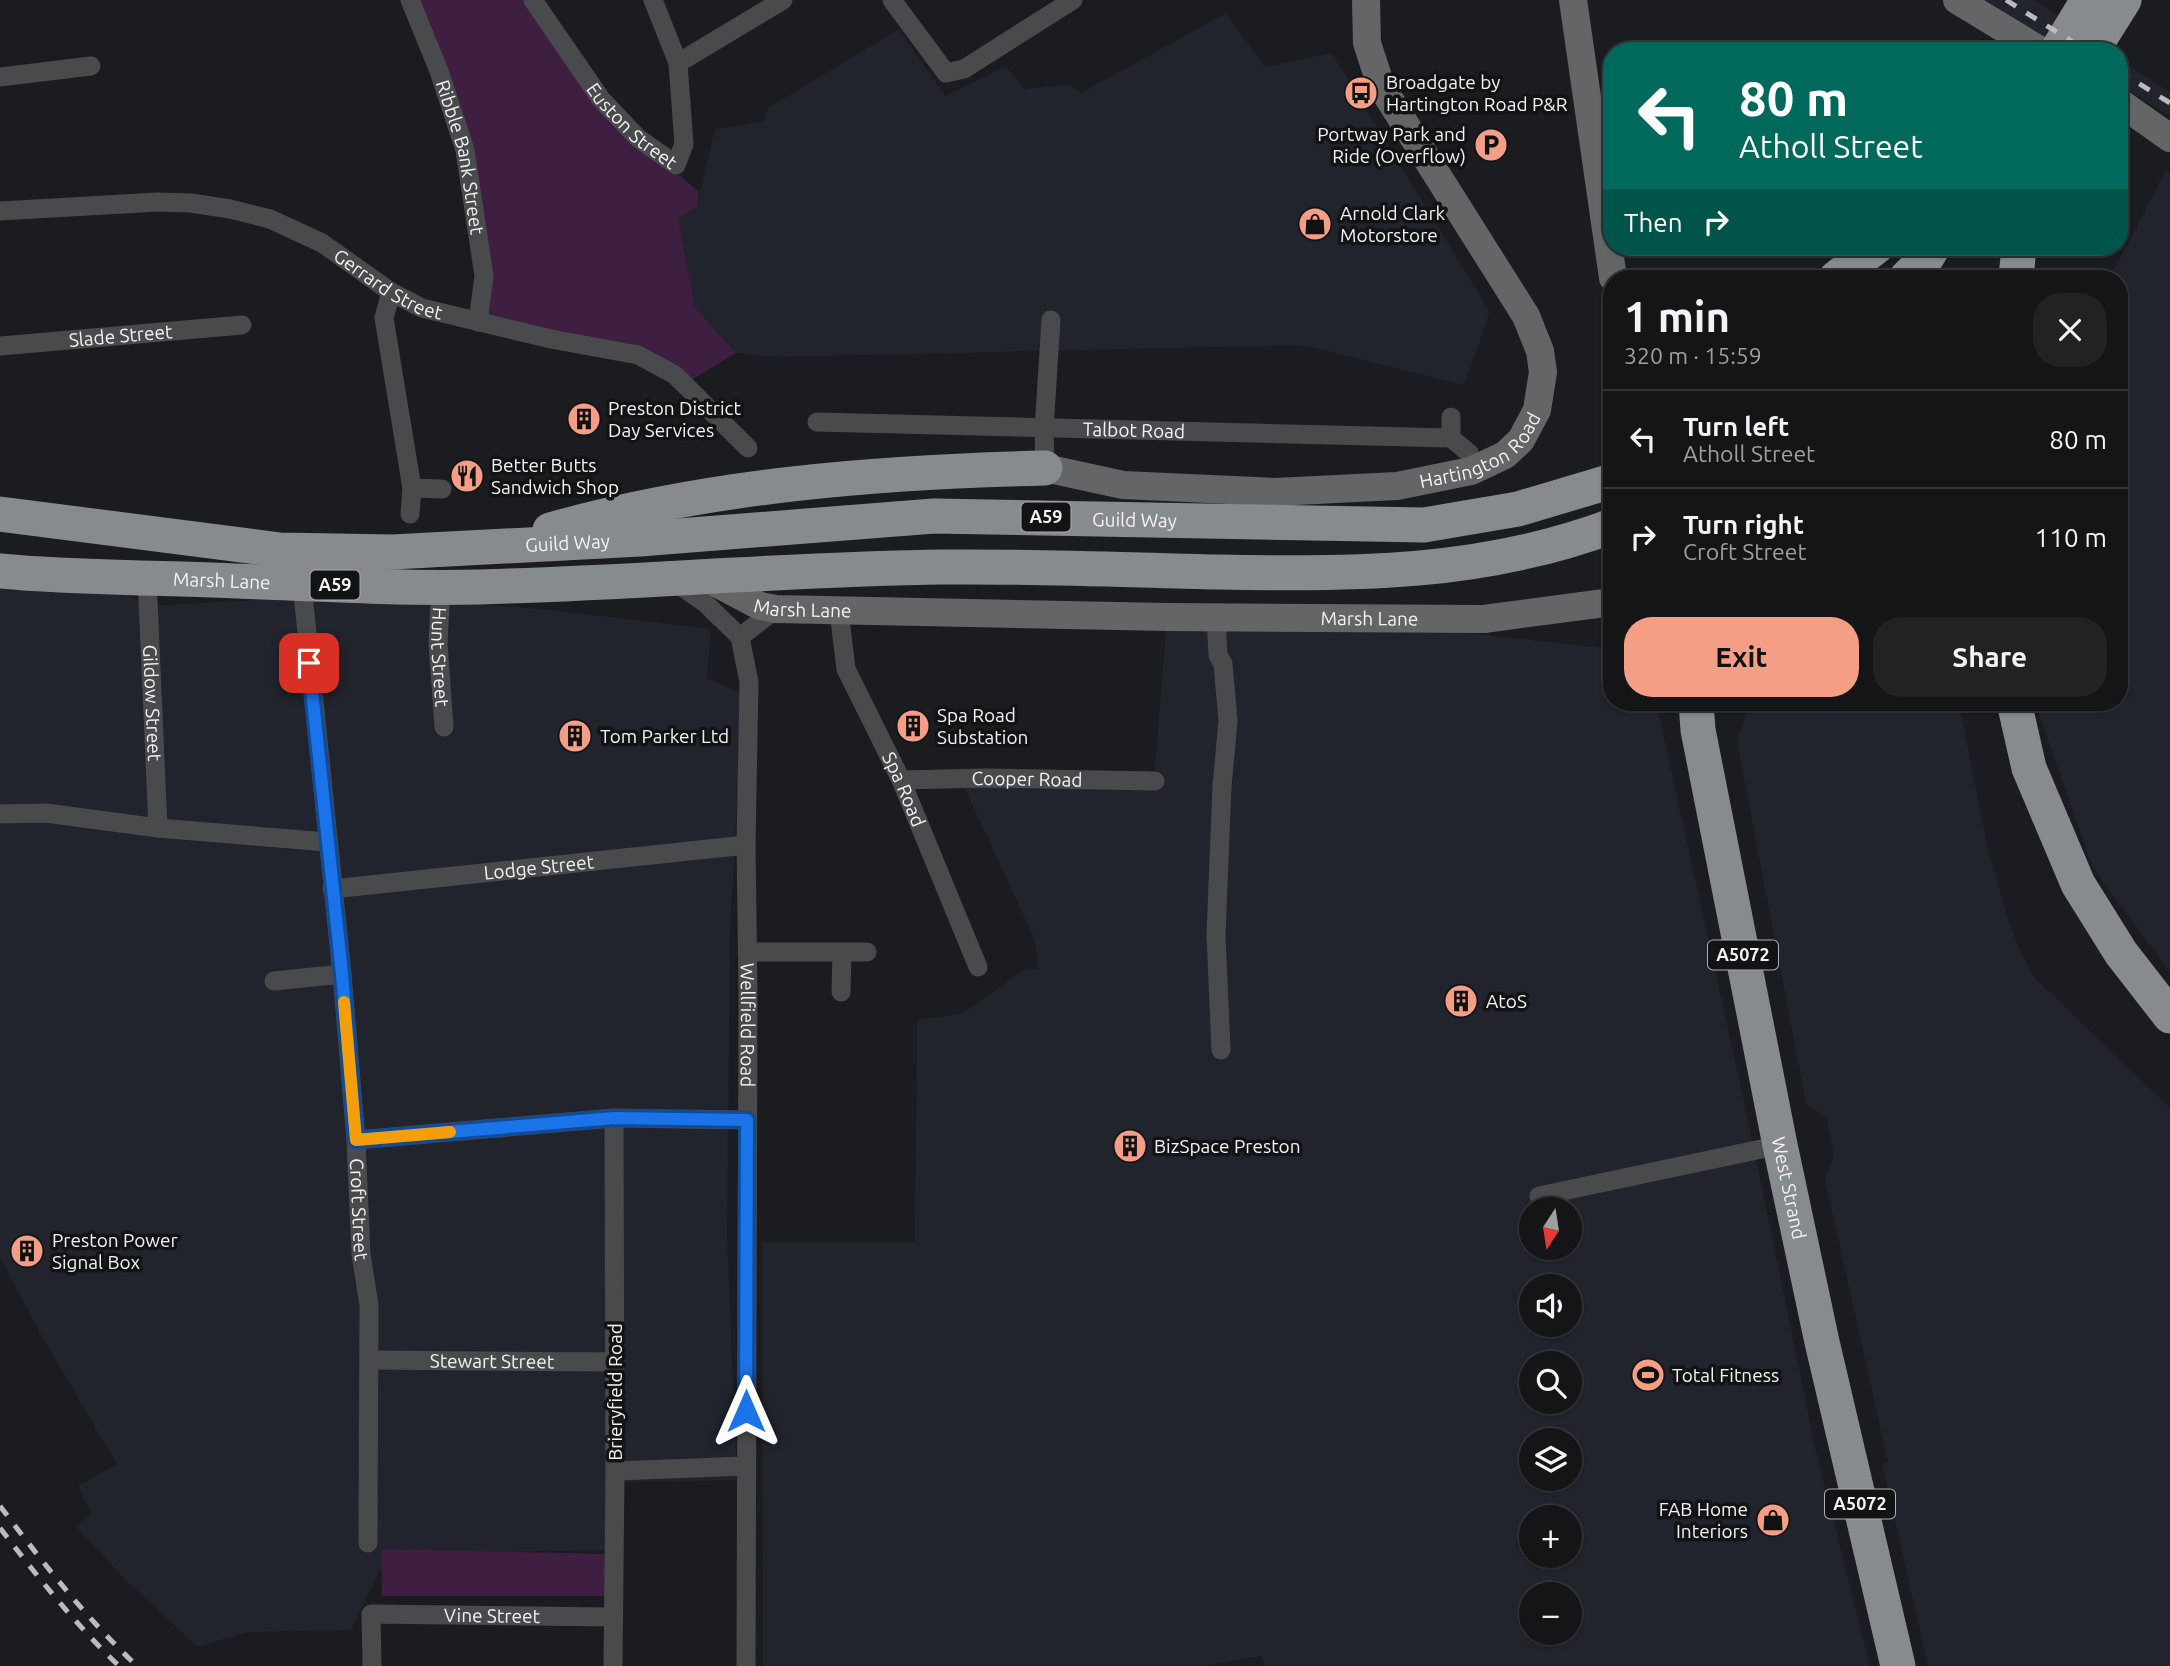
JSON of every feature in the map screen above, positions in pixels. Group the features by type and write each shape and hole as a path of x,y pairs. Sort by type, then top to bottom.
{"highway":[{"path":"2062,42 2088,0"},
{"path":"2098,42 2124,0"},
{"path":"1846,270 1864,256"},
{"path":"1914,270 1928,256"},
{"path":"1938,270 1949,256"},
{"path":"482,548 604,515 784,484 964,470 1045,468"},
{"name":"Guild Way","path":"482,548 640,539 934,516 1424,524 1518,509 1603,484"},
{"name":"Marsh Lane","path":"0,514 280,550 340,553 482,548"},
{"name":"A59","path":"688,578 849,569 946,567 1311,575 1463,565 1517,555 1603,529"},
{"name":"Marsh Lane","path":"0,571 442,587 688,578"},
{"name":"West Strand","path":"1698,711 1780,1145 1822,1342 1898,1666"},
{"path":"2016,711 2029,768 2078,884 2121,953 2170,1016"}],"street":[{"name":"Ribble Bank Street","path":"410,0 439,71 465,150 484,276 478,322"},
{"name":"Euston Street","path":"533,0 601,99 638,138 676,164 684,144 678,64"},
{"path":"653,0 678,64 783,0"},
{"path":"892,0 946,72 964,69 1073,0"},
{"name":"Hartington Road","path":"1045,468 1123,485 1275,492 1397,486 1471,471 1505,455 1521,440 1537,410 1543,372 1540,351 1526,316 1381,86 1367,43 1366,0"},
{"path":"1573,0 1603,187"},
{"path":"1957,0 2025,42"},
{"path":"0,77 91,66"},
{"path":"2128,108 2170,138"},
{"name":"Gerrard Street","path":"0,211 158,202 191,203 270,219 322,243 391,292 422,307 478,322 638,355 675,375 748,448"},
{"path":"391,292 384,318 412,488 410,514"},
{"path":"1045,468 1044,429 1051,320"},
{"name":"Slade Street","path":"0,346 242,325"},
{"path":"1451,417 1451,438 1469,453"},
{"name":"Talbot Road","path":"817,422 1451,438"},
{"path":"412,488 442,489"},
{"name":"Gildow Street","path":"147,577 158,828"},
{"path":"688,578 705,603 740,637 776,609"},
{"name":"Marsh Lane","path":"688,578 760,606 839,611 1484,619 1603,604"},
{"name":"Croft Street","path":"302,584 342,974 356,1140 361,1254 369,1305 366,1488 368,1543"},
{"name":"Hunt Street","path":"442,587 438,643 444,727"},
{"name":"Spa Road","path":"839,611 846,669 901,779 978,967"},
{"path":"1216,617 1218,655 1223,664 1228,721 1222,786 1216,935 1221,1050"},
{"name":"Wellfield Road","path":"740,637 749,682 746,845 747,1666"},
{"name":"Cooper Road","path":"901,779 1154,781"},
{"path":"0,814 46,813 158,828 327,842"},
{"name":"Lodge Street","path":"332,889 746,845"},
{"path":"747,952 867,952"},
{"path":"841,992 842,952"},
{"path":"274,981 342,974"},
{"path":"356,1140 614,1118 747,1120"},
{"name":"Brieryfield Road","path":"613,1666 614,1118"},
{"path":"1539,1196 1780,1145"},
{"name":"Stewart Street","path":"370,1360 615,1362"},
{"path":"615,1471 746,1466"},
{"name":"Vine Street","path":"372,1666 371,1614 612,1617"}],"shaded area":[{"path":"415,0 527,0 671,168 699,192 697,206 678,219 695,308 736,353 691,380 485,319 490,277"},
{"path":"1984,0 2035,0 2095,42 2050,42"},
{"path":"1226,13 1265,67 1332,53 1490,312 1464,385 1303,345 776,357 736,353 695,309 678,219 697,206 715,129 763,122 768,108 899,29 945,96 1006,66 1024,89 1069,85 1081,93"},
{"path":"2128,65 2170,92 2170,116 2128,90"},
{"path":"2166,170 2170,173 2170,972 2093,868 2038,711 2128,711 2128,270 2114,270 2121,256 2128,256 2128,243"},
{"path":"0,588 128,595 145,606 349,595 541,609 711,629 707,678 743,694 730,931 727,1235 737,1480 621,1482 618,1550 388,1554 351,1630 248,1632 197,1647 124,1578 76,1527 91,1513 78,1486 117,1464 44,1340 0,1257"},
{"path":"1167,617 1321,617 1603,648 1603,711 1658,711 1749,1125 1815,1447 1870,1666 1265,1666 1262,1656 1204,1666 763,1666 762,1242 915,1242 917,1020 964,1013 1025,969 1039,970 1034,938 960,778 1154,781"},
{"path":"1748,711 1958,711 1961,714 1987,845 2006,914 2033,976 2170,1108 2170,1666 1928,1666 1882,1464 1888,1462 1825,1180 1834,1155 1827,1119 1806,1103 1737,741"},
{"path":"381,1549 605,1554 605,1596 382,1596"}],"railway":[{"path":"2006,0 2073,42"},
{"path":"2128,77 2170,103"},
{"path":"0,1506 100,1629 137,1666"},
{"path":"0,1528 72,1617 119,1666"}],"slow traffic":[{"path":"344,1002 356,1140 450,1132"}],"place":[{"name":"Broadgate by Hartington Road P&R","path":"1361,93"},
{"name":"Portway Park and Ride (Overflow)","path":"1491,145"},
{"name":"Arnold Clark Motorstore","path":"1315,224"},
{"name":"Preston District Day Services","path":"584,419"},
{"name":"Better Butts Sandwich Shop","path":"467,476"},
{"name":"Spa Road Substation","path":"913,726"},
{"name":"Tom Parker Ltd","path":"575,736"},
{"name":"AtoS","path":"1461,1001"},
{"name":"BizSpace Preston","path":"1130,1146"},
{"name":"Preston Power Signal Box","path":"27,1251"},
{"name":"Total Fitness","path":"1648,1375"},
{"name":"FAB Home Interiors","path":"1773,1520"}],"route":[{"path":"309,663 342,974 356,1140 614,1118 747,1120 746,1411"}]}
